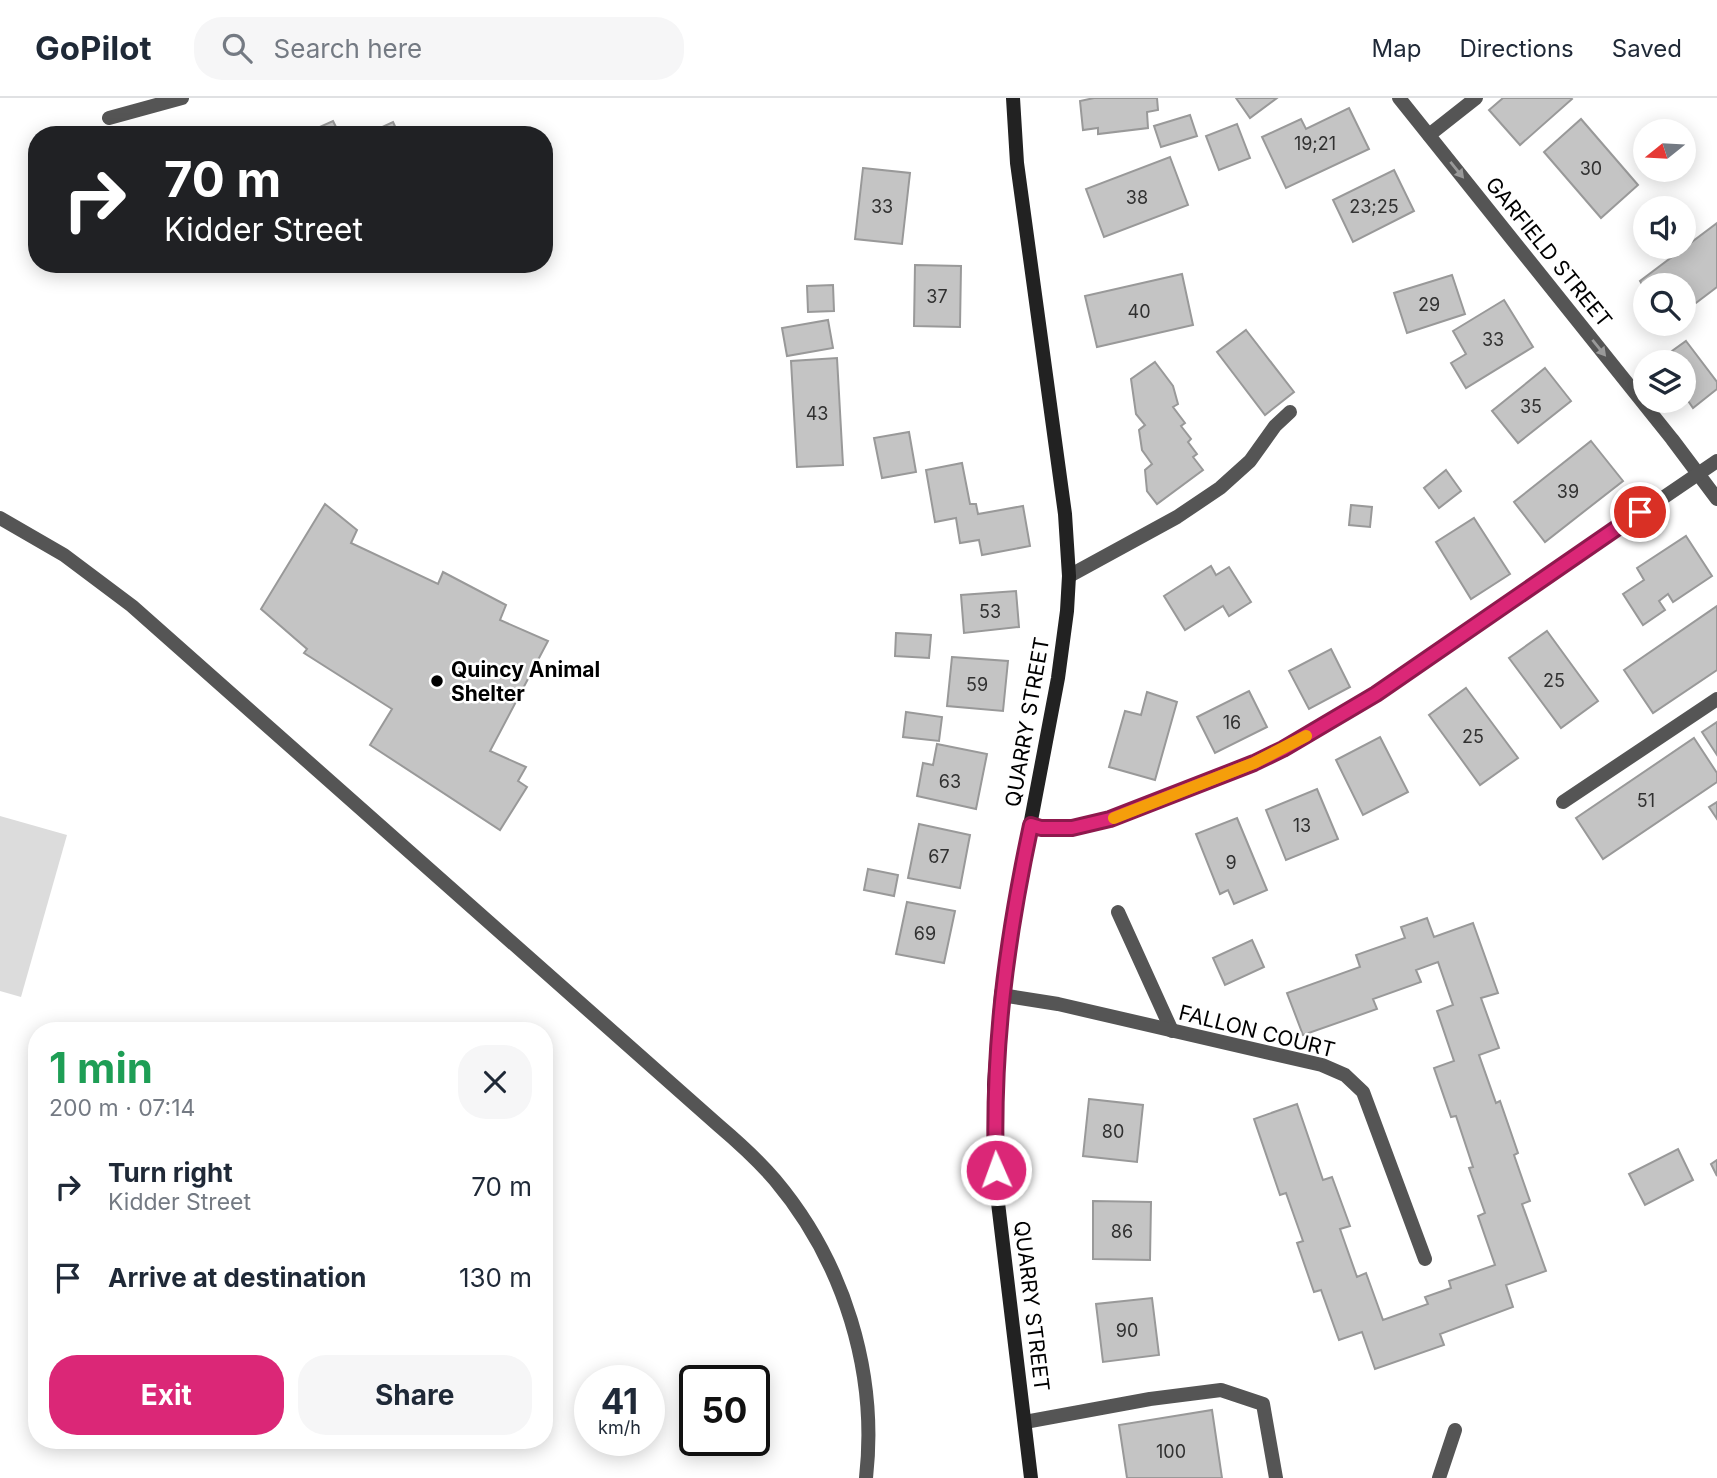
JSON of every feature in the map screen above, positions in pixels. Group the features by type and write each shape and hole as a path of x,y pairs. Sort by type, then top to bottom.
{"main road":[{"name":"QUARRY STREET","path":"1013,98 1017,163 1065,514 1069,576 1060,666 1001,995 994,1085 996,1186 1031,1478"}],"street":[{"path":"109,118 182,98"},
{"name":"GARFIELD STREET","path":"1399,98 1717,499"},
{"path":"1429,135 1476,98"},
{"path":"1069,576 1177,517 1220,488 1250,461 1275,426 1290,412"},
{"path":"1031,825 1041,828 1072,828 1110,819 1254,763 1283,749 1376,694 1717,461"},
{"path":"0,517 94,576 140,612 726,1132 775,1181 806,1224 832,1271 858,1345 868,1400 866,1478"},
{"path":"1563,802 1717,699"},
{"path":"1118,912 1172,1031"},
{"name":"FALLON COURT","path":"1001,995 1058,1004 1322,1065 1345,1075 1363,1092 1368,1103 1425,1259"},
{"path":"1025,1422 1150,1399 1221,1390 1263,1404 1276,1478"},
{"path":"1439,1478 1455,1430"}],"shaded area":[{"path":"0,816 67,835 21,997 0,991"}],"building":[{"path":"1094,98 1157,98 1158,110 1147,112 1148,128 1098,134 1098,128 1083,130 1080,101"},
{"path":"1236,98 1277,98 1250,118"},
{"path":"1503,98 1572,99 1520,145 1489,110"},
{"path":"1349,108 1369,149 1286,188 1262,137 1301,119 1306,129"},
{"path":"1190,115 1197,136 1161,147 1154,126"},
{"path":"1581,119 1638,185 1601,218 1544,152"},
{"path":"333,121 336,126 322,126"},
{"path":"1237,124 1250,158 1219,170 1206,136"},
{"path":"1170,157 1188,205 1104,237 1086,189"},
{"path":"863,168 910,173 902,244 855,239"},
{"path":"1394,170 1414,211 1353,242 1333,200"},
{"path":"1717,223 1717,287 1696,303 1696,273 1651,273 1669,259 1696,259 1696,239"},
{"path":"915,265 961,266 960,327 914,326"},
{"path":"1182,274 1193,325 1097,347 1085,296"},
{"path":"1452,275 1465,314 1407,333 1394,293"},
{"path":"833,285 834,311 808,312 807,286"},
{"path":"1504,300 1533,347 1466,388 1451,363 1466,354 1453,331"},
{"path":"828,320 833,348 787,356 782,328"},
{"path":"1246,330 1294,392 1265,415 1217,352"},
{"path":"1686,341 1693,350 1673,350"},
{"path":"1696,354 1717,382 1717,389 1696,406"},
{"path":"837,358 843,465 797,467 791,361"},
{"path":"1155,362 1173,386 1178,404 1173,407 1185,423 1181,426 1191,439 1188,442 1197,454 1193,457 1203,470 1157,504 1147,491 1145,470 1152,464 1142,450 1139,430 1145,425 1136,414 1131,379"},
{"path":"1545,368 1571,401 1518,443 1492,411"},
{"path":"909,432 916,472 882,478 874,438"},
{"path":"1591,441 1623,481 1545,542 1514,502"},
{"path":"962,463 970,504 976,504 978,514 1023,506 1030,546 982,555 979,540 960,543 956,518 935,522 926,470"},
{"path":"1446,470 1461,491 1439,508 1424,488"},
{"name":"Quincy Animal Shelter","path":"325,504 357,530 351,543 438,584 443,572 506,605 500,620 548,641 490,751 526,767 518,781 527,787 500,830 370,745 392,709 304,653 307,649 261,609"},
{"path":"1351,505 1372,507 1370,527 1349,525"},
{"path":"1474,518 1510,574 1471,599 1436,542"},
{"path":"1686,536 1712,576 1673,602 1668,594 1659,601 1665,610 1643,625 1623,594 1644,580 1637,568"},
{"path":"1211,566 1216,575 1229,567 1251,602 1229,616 1223,606 1185,630 1164,596"},
{"path":"1016,591 1019,627 964,633 961,595"},
{"path":"1717,606 1717,670 1653,713 1624,670"},
{"path":"1547,631 1598,701 1561,728 1509,658"},
{"path":"896,633 931,635 929,658 895,656"},
{"path":"1331,649 1350,687 1309,709 1289,671"},
{"path":"952,657 1008,661 1003,711 947,706"},
{"path":"1466,688 1518,758 1480,785 1429,715"},
{"path":"1249,691 1267,727 1215,753 1197,717"},
{"path":"1147,692 1177,702 1155,780 1109,767 1125,711 1141,715"},
{"path":"906,712 942,717 939,741 903,737"},
{"path":"1717,722 1717,755 1702,732"},
{"path":"1380,737 1408,792 1363,815 1336,760"},
{"path":"1694,738 1717,773 1717,782 1603,859 1576,818"},
{"path":"937,744 987,754 976,809 917,796 923,763 933,765"},
{"path":"1317,789 1338,839 1286,860 1266,810"},
{"path":"1717,802 1717,819 1709,807"},
{"path":"1237,818 1267,890 1234,904 1228,890 1220,894 1196,834"},
{"path":"919,824 970,835 960,888 908,878"},
{"path":"868,869 898,875 894,896 864,890"},
{"path":"907,902 955,911 944,963 896,954"},
{"path":"1427,918 1434,937 1473,923 1498,993 1481,998 1499,1048 1479,1055 1496,1103 1500,1101 1518,1153 1514,1155 1530,1201 1522,1204 1546,1271 1506,1285 1513,1307 1440,1334 1444,1345 1375,1369 1362,1332 1339,1340 1321,1290 1314,1292 1297,1243 1303,1241 1286,1193 1280,1195 1254,1119 1297,1104 1323,1180 1332,1177 1350,1226 1340,1229 1357,1277 1366,1273 1383,1320 1428,1304 1425,1297 1451,1288 1449,1281 1495,1265 1478,1216 1485,1213 1469,1168 1473,1167 1456,1116 1451,1117 1434,1068 1454,1061 1437,1011 1453,1005 1438,962 1416,970 1421,982 1373,999 1377,1009 1303,1035 1287,993 1360,967 1356,955 1405,938 1401,927"},
{"path":"1252,940 1264,967 1225,985 1213,958"},
{"path":"1089,1099 1143,1105 1137,1162 1083,1156"},
{"path":"1678,1149 1693,1180 1645,1205 1629,1174"},
{"path":"1717,1160 1717,1176 1711,1164"},
{"path":"1093,1201 1151,1202 1150,1260 1093,1259"},
{"path":"1152,1298 1159,1355 1103,1362 1096,1304"},
{"path":"1212,1410 1222,1478 1127,1478 1119,1425"}],"slow traffic":[{"path":"1114,818 1254,763 1306,736"}],"place":[{"name":"Quincy Animal Shelter","path":"437,681"}],"route":[{"path":"996,1170 994,1104 998,1023 1010,936 1031,825 1041,828 1072,828 1110,819 1133,812 1283,749 1376,694 1640,512"}]}
